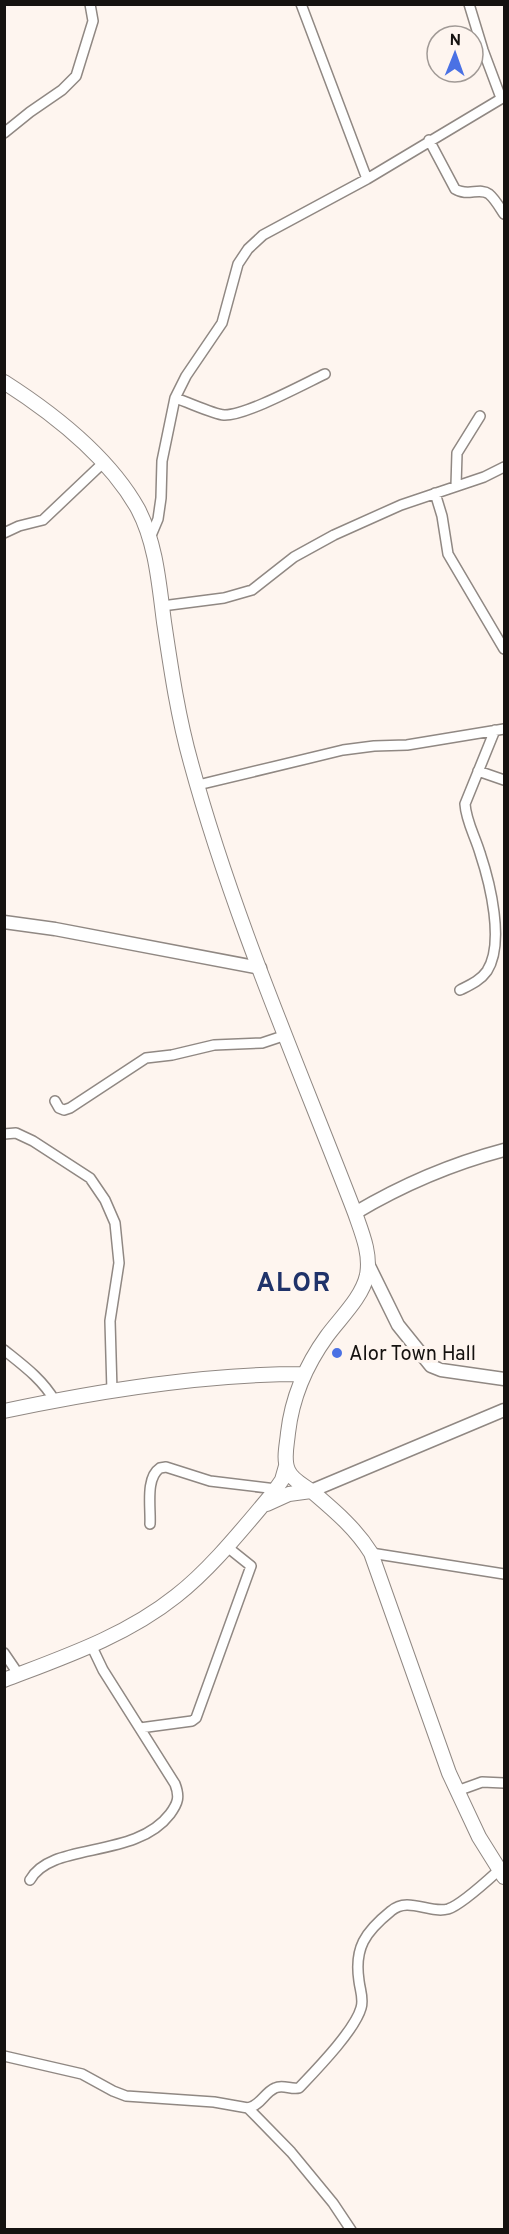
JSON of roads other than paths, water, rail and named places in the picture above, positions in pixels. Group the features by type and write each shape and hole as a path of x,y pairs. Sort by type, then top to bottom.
{"main road":[{"path":"4,382 46,408 86,445 119,481 138,509 150,538 175,694 212,835 260,968 355,1213 368,1264 366,1279 359,1294 308,1364 289,1422 286,1466 276,1489 260,1508 177,1596 149,1616 92,1647 4,1680"},
{"path":"4,1412 112,1391 236,1376 304,1374"},
{"path":"286,1466 289,1474 352,1527 371,1553 445,1763 479,1838 502,1874"},
{"path":"260,1508 289,1494 311,1491"}],"street":[{"path":"4,134 30,112 62,90 76,76 93,21 90,4"},
{"path":"301,4 367,179"},
{"path":"150,538 158,519 162,461 175,398 186,376 222,323 238,264 248,249 263,235 367,179 503,97 483,50 469,4"},
{"path":"429,140 455,189 470,194 482,191 488,193 504,214"},
{"path":"175,398 219,414 234,414 292,391 325,374"},
{"path":"456,486 457,453 480,416"},
{"path":"4,532 43,520 103,464"},
{"path":"162,606 224,598 252,590 294,557 334,536 401,505 484,477 504,467"},
{"path":"435,492 442,516 448,554 504,649"},
{"path":"198,786 343,750 407,745 500,730"},
{"path":"460,990 478,981 486,972 494,953 500,928 481,854 465,814 467,795 500,730"},
{"path":"478,771 504,780"},
{"path":"4,922 55,929 260,968"},
{"path":"55,1101 59,1108 70,1108 138,1062 155,1056 172,1055 214,1045 262,1043 286,1035"},
{"path":"4,1134 15,1132 33,1141 90,1178 109,1208 115,1223 118,1263 110,1321 112,1391"},
{"path":"355,1213 406,1185 444,1169 504,1150"},
{"path":"368,1264 398,1325 431,1366 441,1370 504,1379"},
{"path":"4,1350 32,1371 47,1387 55,1401"},
{"path":"311,1491 504,1410"},
{"path":"150,1524 153,1474 160,1467 210,1481 276,1489"},
{"path":"140,1728 185,1722 196,1718 251,1566 226,1546"},
{"path":"371,1553 504,1574"},
{"path":"30,1880 37,1868 52,1861 139,1839 154,1831 178,1803 179,1793 103,1670 92,1647"},
{"path":"4,1653 19,1675"},
{"path":"458,1791 482,1782 504,1783"},
{"path":"248,2109 259,2104 274,2088 299,2088 351,2027 361,2008 362,1998 357,1959 359,1948 390,1911 397,1906 405,1905 446,1910 502,1874"},
{"path":"4,2055 82,2074 126,2096 214,2102 248,2109 291,2152 351,2229"}],"place":[{"name":"Alor Town Hall","path":"337,1353"}],"district":[{"name":"ALOR","path":"294,1282"}]}
